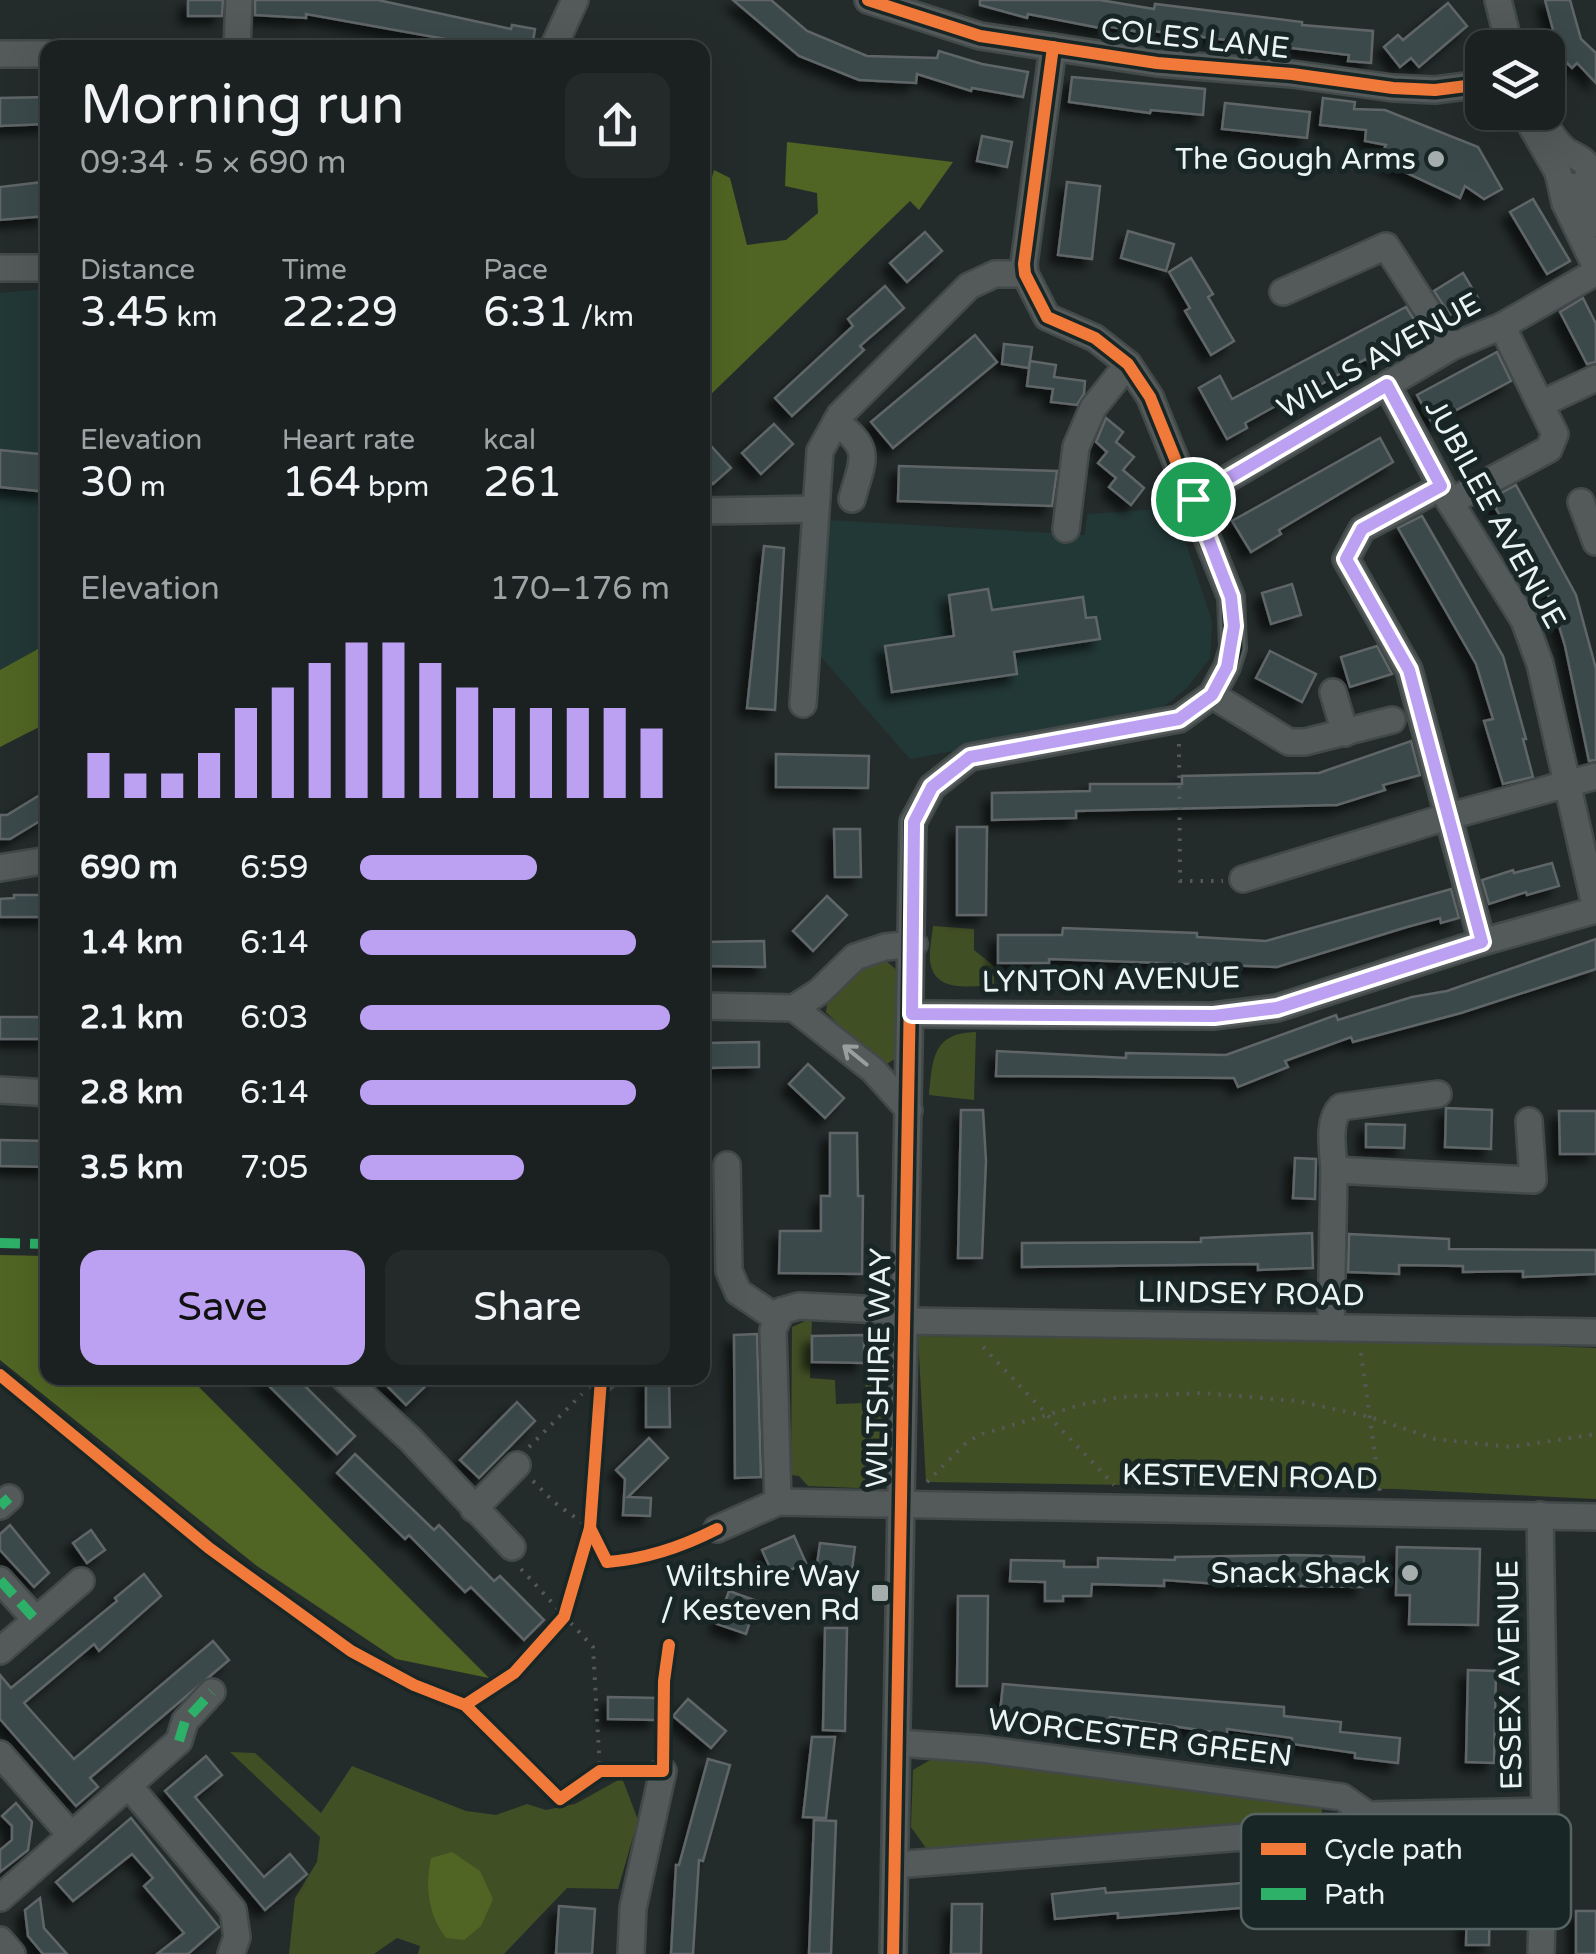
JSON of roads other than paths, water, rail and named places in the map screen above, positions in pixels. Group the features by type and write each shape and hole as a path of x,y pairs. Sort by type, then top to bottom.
{"street":[{"path":"237,40 239,0"},
{"path":"556,40 575,0"},
{"name":"COLES LANE","path":"868,0 924,10 980,36 1157,63 1292,74 1394,88 1435,90 1465,83"},
{"path":"1498,0 1506,30"},
{"path":"1054,47 1025,274 1046,318 1095,338 1128,364 1150,397 1231,597 1234,626 1227,667 1212,695 1290,742 1345,734 1392,720"},
{"path":"0,54 40,54"},
{"path":"1534,130 1580,169"},
{"path":"1550,130 1580,169 1584,198 1596,224"},
{"path":"1580,169 1565,203 1596,269"},
{"path":"1283,292 1386,246 1451,347"},
{"path":"0,268 40,268"},
{"name":"WILLS AVENUE","path":"1193,499 1451,347 1502,326 1596,269"},
{"path":"803,704 820,451 836,422 970,286 996,274 1025,274"},
{"path":"1482,942 1409,670 1346,559 1362,529 1550,449 1556,434 1502,326"},
{"path":"1066,529 1076,447 1093,408 1128,364"},
{"path":"1542,404 1596,378"},
{"name":"JUBILEE AVENUE","path":"1387,385 1446,494 1524,620 1540,664 1596,910"},
{"path":"836,422 856,438 863,455 852,498"},
{"path":"1581,502 1596,542"},
{"path":"710,511 814,509"},
{"path":"1333,692 1345,734"},
{"name":"WILTSHIRE WAY","path":"893,1954 914,822 932,787 970,757 1173,720 1212,695"},
{"path":"1242,879 1596,776"},
{"path":"0,868 40,861"},
{"name":"LYNTON AVENUE","path":"912,1014 1214,1016 1277,1008 1596,910"},
{"path":"710,1006 794,1008 855,958 885,947 914,944"},
{"path":"794,1008 874,1070 909,1110"},
{"path":"0,1090 40,1092"},
{"path":"1330,1328 1336,1111 1438,1094"},
{"path":"1334,1170 1532,1180 1529,1121"},
{"path":"717,1528 778,1502 774,1330 778,1319 738,1292 729,1272 727,1165"},
{"name":"LINDSEY ROAD","path":"778,1319 781,1311 799,1306 960,1322 1596,1332"},
{"path":"352,1385 410,1439 512,1547"},
{"path":"474,1509 517,1465"},
{"name":"KESTEVEN ROAD","path":"778,1502 1596,1517"},
{"name":"ESSEX AVENUE","path":"1540,1515 1544,1814"},
{"path":"0,1580 36,1620"},
{"path":"0,1651 80,1581"},
{"path":"0,1898 179,1741 185,1721 212,1692"},
{"name":"WORCESTER GREEN","path":"897,1742 1342,1797 1367,1814"},
{"path":"0,1754 72,1835"},
{"path":"631,1954 633,1908 663,1771"},
{"path":"128,1786 233,1910 237,1937 231,1954"},
{"name":"WORCESTER GREEN","path":"1412,1814 1544,1811"},
{"name":"WORCESTER GREEN","path":"895,1865 1241,1837"},
{"name":"ESSEX AVENUE","path":"1541,1954 1542,1929"},
{"path":"0,1940 12,1954"}],"place":[{"name":"The Gough Arms","path":"1436,159"},
{"name":"Snack Shack","path":"1410,1573"},
{"name":"Wiltshire Way / Kesteven Rd","path":"880,1593"}]}
